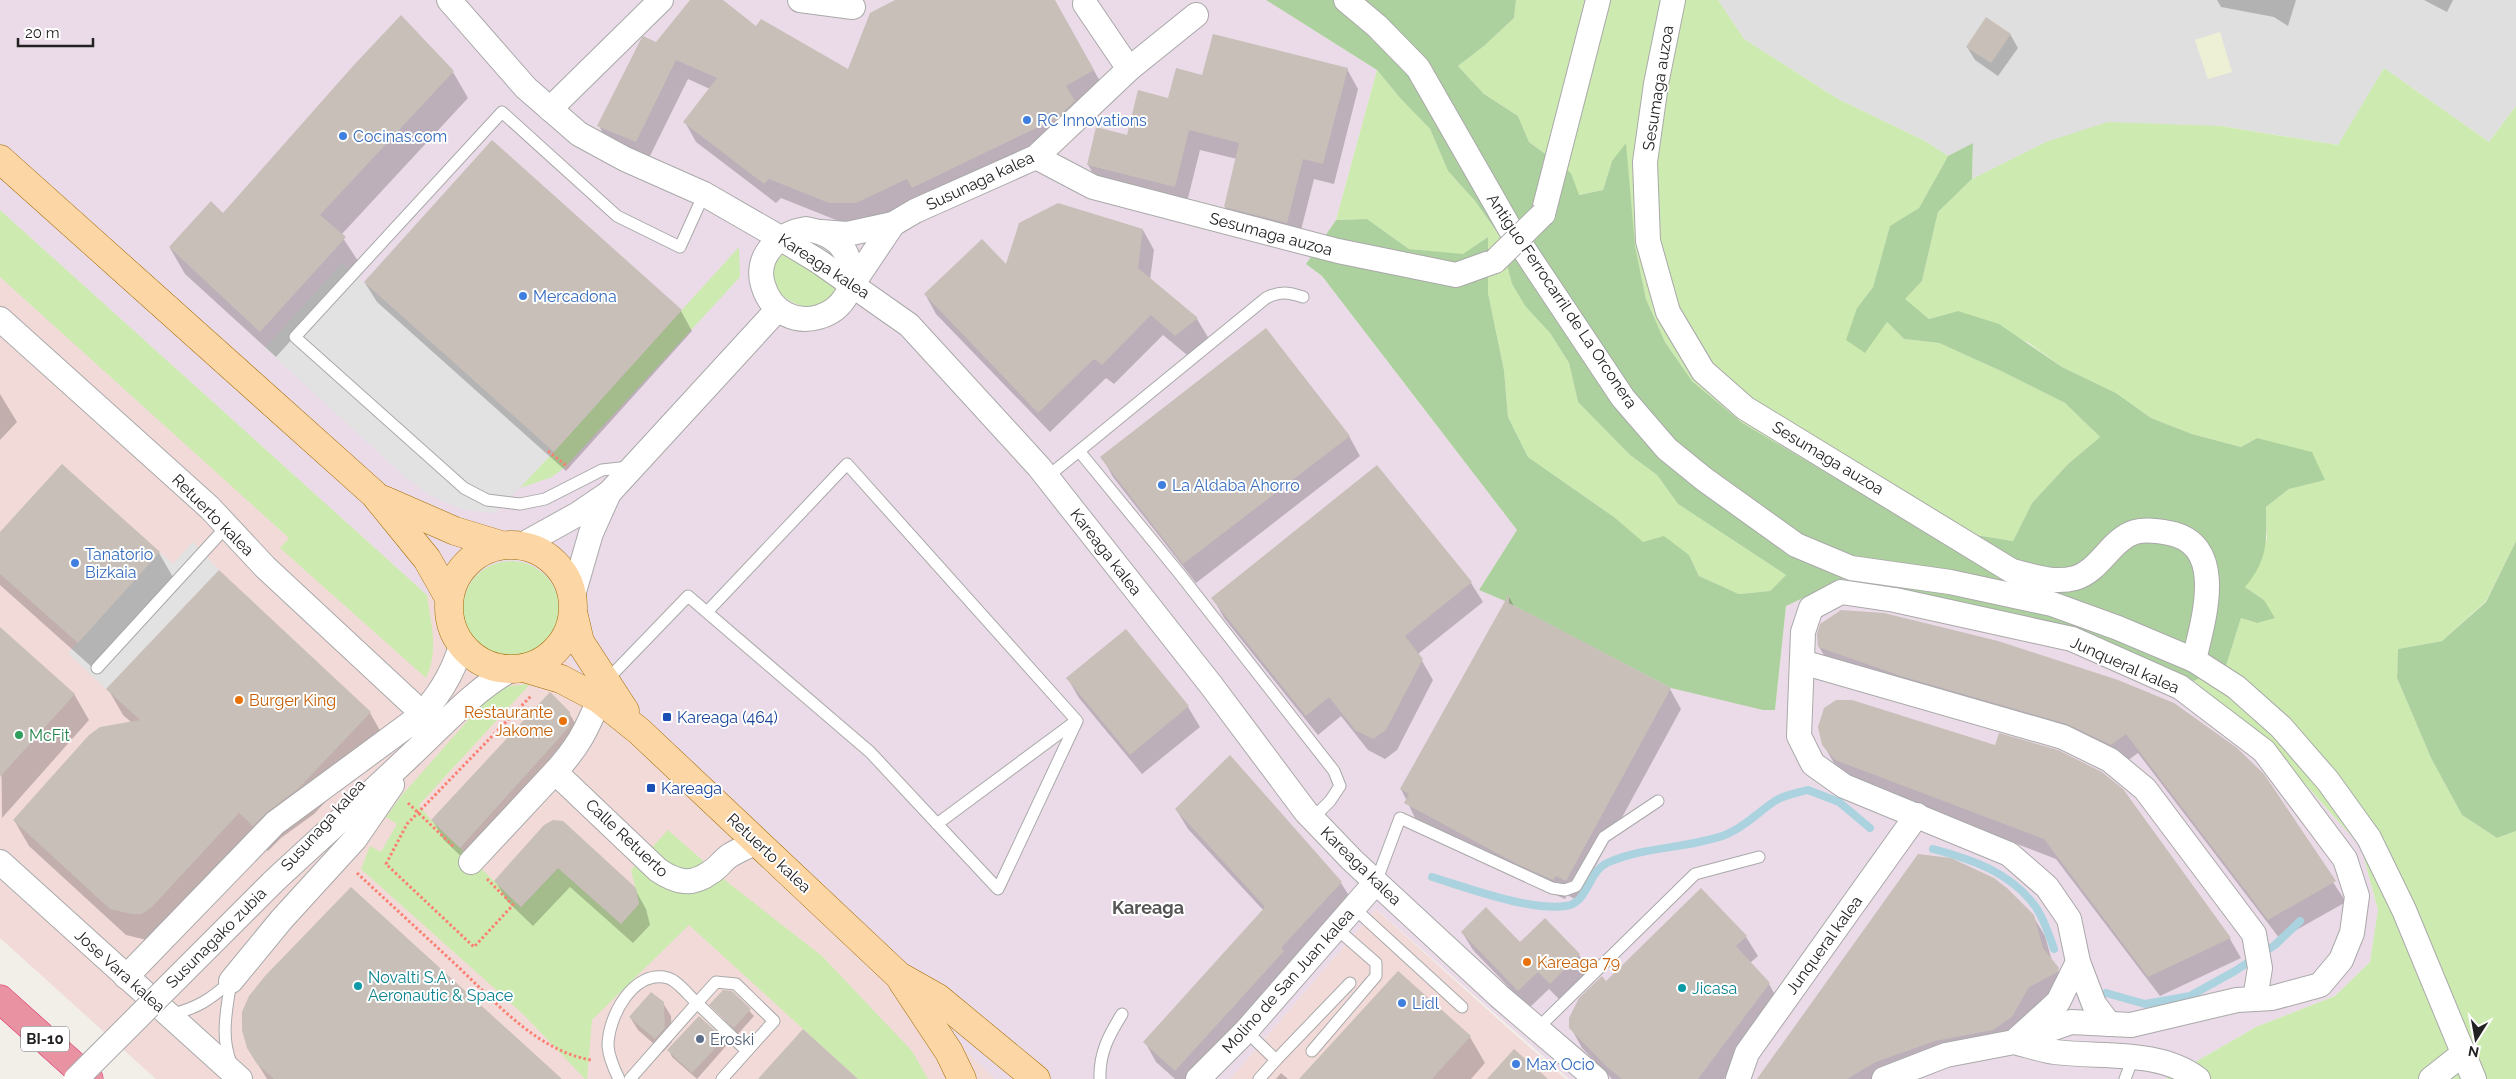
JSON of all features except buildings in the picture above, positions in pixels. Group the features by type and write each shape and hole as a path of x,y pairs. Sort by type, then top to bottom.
{"highway":[{"name":"BI-10","path":"0,999 89,1079"}],"main road":[{"path":"0,158 374,494 427,558 449,598"},
{"path":"374,494 411,514 455,532 540,551 557,563 566,576 573,606 567,636 545,660 518,669 489,665 470,653 462,643 450,620 449,598 454,580 467,562 484,550 512,545"},
{"name":"Retuerto kalea","path":"573,606 580,642 602,691 639,731 899,976"},
{"name":"Retuerto kalea","path":"518,669 602,691"},
{"path":"899,976 949,1052 962,1079"},
{"path":"899,976 938,998 1036,1079"}],"street":[{"name":"Kareaga kalea","path":"449,0 526,88 579,134 625,160 704,194 780,238 909,325 1047,477 1211,685 1312,819 1376,882 1498,996 1596,1079"},
{"path":"550,109 660,0"},
{"path":"800,0 853,7"},
{"name":"Antiguo Ferrocarril de La Orconera","path":"1346,0 1377,26 1418,68 1509,227 1623,398 1667,449 1704,479 1796,546 1851,568 1950,582 2052,604 2118,628 2194,660 2236,687 2281,727 2328,781 2369,838 2404,910 2474,1079"},
{"name":"Sesumaga auzoa","path":"1036,156 1093,187 1338,251 1456,275 1495,261 1543,214 1598,0"},
{"name":"Sesumaga auzoa","path":"1673,0 1656,84 1646,162 1648,241 1668,312 1703,372 1746,408 2012,571 2050,580 2076,578 2097,564 2118,544 2135,532 2160,531 2180,535 2198,548 2208,575 2206,608 2194,660"},
{"path":"1085,4 1129,70"},
{"name":"Susunaga kalea","path":"892,224 915,211 1036,156 1129,70 1196,15"},
{"path":"892,224 844,298 834,310 819,318 790,317 778,310 766,294 761,279 763,263 769,249 780,238 796,230 806,229 847,234 892,224"},
{"path":"821,232 835,239 847,253 851,268 852,285"},
{"path":"512,545 578,514 609,493 778,310"},
{"name":"Retuerto kalea","path":"0,319 210,508 265,567 423,714"},
{"path":"573,606 591,533 609,493"},
{"path":"2050,580 2052,604"},
{"name":"Junqueral kalea","path":"1884,1079 1946,1055 2014,1042 2071,1022 2108,1024 2131,1025 2237,1000 2272,998 2320,985 2341,960 2352,932 2357,896 2344,859 2264,751 2180,687 2072,640 1895,600 1841,592 1811,608 1803,632 1800,736 1813,764 1844,786 2009,854 2047,887 2069,919 2078,962 2094,1004 2108,1024"},
{"name":"Susunaga kalea","path":"272,882 423,714 445,686 454,668 462,643"},
{"path":"1802,662 2063,737 2110,760 2145,789 2254,934 2260,968 2254,999"},
{"name":"Susunaga kalea","path":"272,882 414,753 457,710 496,678 518,669"},
{"path":"471,862 575,750 587,730 602,691"},
{"name":"Susunaga kalea","path":"126,977 275,824 423,714"},
{"name":"Susunaga kalea","path":"231,981 282,919 355,840 414,753"},
{"name":"Calle Retuerto","path":"555,772 658,870 672,880 686,883 697,880 712,872 728,857 756,842"},
{"name":"Junqueral kalea","path":"1738,1079 1747,1053 1917,815"},
{"name":"Jose Vara kalea","path":"0,862 238,1077"},
{"name":"Susunagako zubia","path":"76,1079 272,882"},
{"name":"Molino de San Juan kalea","path":"1198,1079 1246,1031 1376,882"},
{"path":"2014,1042 2058,1002 2078,962"},
{"name":"Junqueral kalea","path":"2014,1042 2129,1068 2152,1059 2184,1068 2198,1079"},
{"path":"2431,1079 2464,1054"}],"lane":[{"path":"633,467 602,470 545,499 520,504 487,500 464,488 295,337 502,112 616,216 680,246 704,194"},
{"path":"1047,477 1266,298 1275,293 1287,292 1303,297"},
{"path":"1079,451 1179,573 1334,771 1340,786 1330,801 1312,819"},
{"path":"707,612 847,464 1077,721"},
{"path":"97,668 227,526"},
{"path":"602,691 688,596 870,752 998,889 1077,721"},
{"path":"937,824 1077,721"},
{"path":"1376,882 1400,818 1552,888 1565,890 1576,886 1604,837 1658,801"},
{"path":"1537,1029 1695,874 1759,857"},
{"path":"1354,908 1462,1007"},
{"path":"1312,1051 1376,976 1376,964 1336,928"},
{"path":"618,1079 612,1064 608,1045 614,1017 628,994 643,980 658,977 670,979 747,1050"},
{"path":"168,1015 193,1009 211,999 231,981"},
{"path":"231,981 225,1021 225,1048 238,1077"},
{"path":"630,1079 716,982 736,984 774,1021 722,1079"},
{"path":"1259,1079 1350,983"},
{"path":"1100,1079 1100,1066 1106,1040 1122,1014"},
{"path":"1246,1031 1276,1060"}],"path":[{"path":"548,451 582,479"},
{"path":"340,857 514,1019 544,1042 577,1058 612,1064"}],"shaded area":[{"path":"0,0 1266,0 1377,70 1336,220 1306,264 1322,276 1517,530 1479,590 1775,710 1786,606 1844,579 2074,628 2194,681 2274,749 2361,847 2378,910 2370,962 2335,996 2256,1027 2166,1079 1569,1079 1376,909 1230,1079 995,1079 514,607 427,595 0,210"},
{"path":"1718,0 2516,0 2516,106 2489,142 2384,68 2339,145 2221,126 2046,142 1972,179 1973,143 1948,156 1925,141 1838,99 1744,39"},
{"path":"0,210 427,595 514,607 995,1079 156,1079 0,938"},
{"path":"342,263 554,452 495,513 463,510 431,496 406,478 265,348"},
{"path":"193,542 219,570 106,689 68,653 160,552 173,564"},
{"path":"1376,909 1510,1030 1566,1079 1230,1079"}],"green space":[{"path":"1266,0 1516,0 1514,18 1484,46 1458,66 1484,94 1518,116 1529,142 1571,173 1579,195 1603,190 1612,161 1626,143 1635,246 1646,299 1665,342 1692,381 1741,422 1914,525 2013,541 2032,503 2068,464 2100,437 2065,403 1939,343 1904,339 1887,322 1865,353 1846,340 1857,308 1873,287 1890,226 1919,208 1948,156 1973,143 1972,179 1938,212 1922,281 1905,299 1929,319 1958,311 1999,324 2062,367 2116,393 2151,418 2192,434 2241,447 2257,438 2312,452 2325,480 2289,489 2266,507 2266,540 2262,559 2253,577 2245,587 2264,600 2275,618 2257,623 2241,618 2226,666 2194,681 2074,628 1844,579 1786,606 1775,710 1763,710 1671,688 1505,601 1479,590 1517,530 1322,276 1306,264 1336,220 1367,219 1409,249 1463,254 1488,237 1488,293 1504,370 1508,417 1528,457 1614,517 1643,542 1664,536 1689,555 1699,576 1739,594 1770,591 1786,575 1678,504 1657,475 1630,455 1578,402 1569,363 1550,333 1525,306 1512,284 1499,235 1475,201 1448,171 1430,129 1400,98 1377,70"},
{"path":"1516,0 1718,0 1744,39 1838,99 1925,141 1948,156 1919,208 1890,227 1873,287 1857,308 1887,322 1904,339 1939,343 2065,403 2100,437 2068,464 2032,503 2013,541 1914,525 1741,422 1692,381 1665,342 1646,299 1635,246 1612,161 1603,190 1578,195 1571,173 1529,142 1518,116 1484,94 1458,66 1484,46 1514,18"},
{"path":"2220,32 2232,72 2208,79 2195,40"},
{"path":"2384,68 2489,142 2516,106 2516,541 2486,601 2442,641 2398,649 2397,678 2431,758 2462,815 2497,838 2516,831 2516,1079 2166,1079 2256,1027 2335,996 2370,962 2378,910 2361,847 2274,749 2194,681 2226,666 2241,618 2257,623 2264,600 2245,587 2267,539 2266,507 2289,489 2324,479 2277,445 2257,438 2241,447 2192,434 2151,418 2116,393 2062,367 2029,343 1958,311 1929,319 1904,299 1922,281 1938,212 1972,179 2046,142 2108,122 2221,126 2338,145"},
{"path":"1377,70 1400,98 1430,129 1448,171 1475,201 1499,235 1512,284 1525,306 1550,333 1569,363 1578,402 1630,455 1657,475 1678,504 1786,575 1770,591 1739,594 1699,576 1689,555 1643,543 1614,517 1528,457 1508,417 1504,370 1488,293 1488,237 1463,255 1409,249 1367,219 1336,220"},
{"path":"0,210 427,595 433,647 430,668 426,678 280,548 289,538 0,277"},
{"path":"739,247 740,277 565,467 552,477 520,488"},
{"path":"786,252 840,284 826,303 806,307 787,299 779,292 774,283 772,273 775,263"},
{"path":"2516,541 2516,831 2497,838 2462,815 2431,758 2397,678 2398,649 2442,641 2486,602"},
{"path":"511,561 529,565 545,575 555,591 559,609 555,627 545,643 529,653 511,657 493,653 477,643 467,627 463,609 467,591 477,575 493,565"},
{"path":"530,684 419,805 431,820 521,907 558,868 621,924 639,904 631,870 668,830 726,881 822,956 912,1051 928,1079 858,1079 689,925 592,1020 587,1079 585,1079 523,1014 361,869 370,846 381,852 397,824 386,817 402,795 493,692 510,686"}],"waterway":[{"path":"1432,877 1517,902 1551,907 1566,906 1573,904 1579,899 1596,873 1607,863 1636,853 1711,840 1725,835 1739,828 1779,799 1808,790 1839,802 1870,828"},
{"path":"1933,849 1975,862 2014,884 2035,906 2046,927 2054,949"},
{"path":"2106,993 2145,1004 2190,996 2235,971 2275,945 2300,921"}],"place":[{"name":"RC Innovations","path":"1027,120"},
{"name":"Cocinas.com","path":"343,136"},
{"name":"Mercadona","path":"523,296"},
{"name":"La Aldaba Ahorro","path":"1162,485"},
{"name":"Tanatorio Bizkaia","path":"75,563"},
{"name":"Burger King","path":"239,700"},
{"name":"Kareaga (464)","path":"667,717"},
{"name":"Restaurante Jakome","path":"563,721"},
{"name":"McFit","path":"19,735"},
{"name":"Kareaga","path":"651,788"},
{"name":"Kareaga 79","path":"1527,962"},
{"name":"Novalti S.A . Aeronautic & Space","path":"358,986"},
{"name":"Jicasa","path":"1682,988"},
{"name":"Lidl","path":"1402,1003"},
{"name":"Eroski","path":"700,1039"},
{"name":"Max Ocio","path":"1516,1064"}],"district":[{"name":"Kareaga","path":"1148,907"}]}
